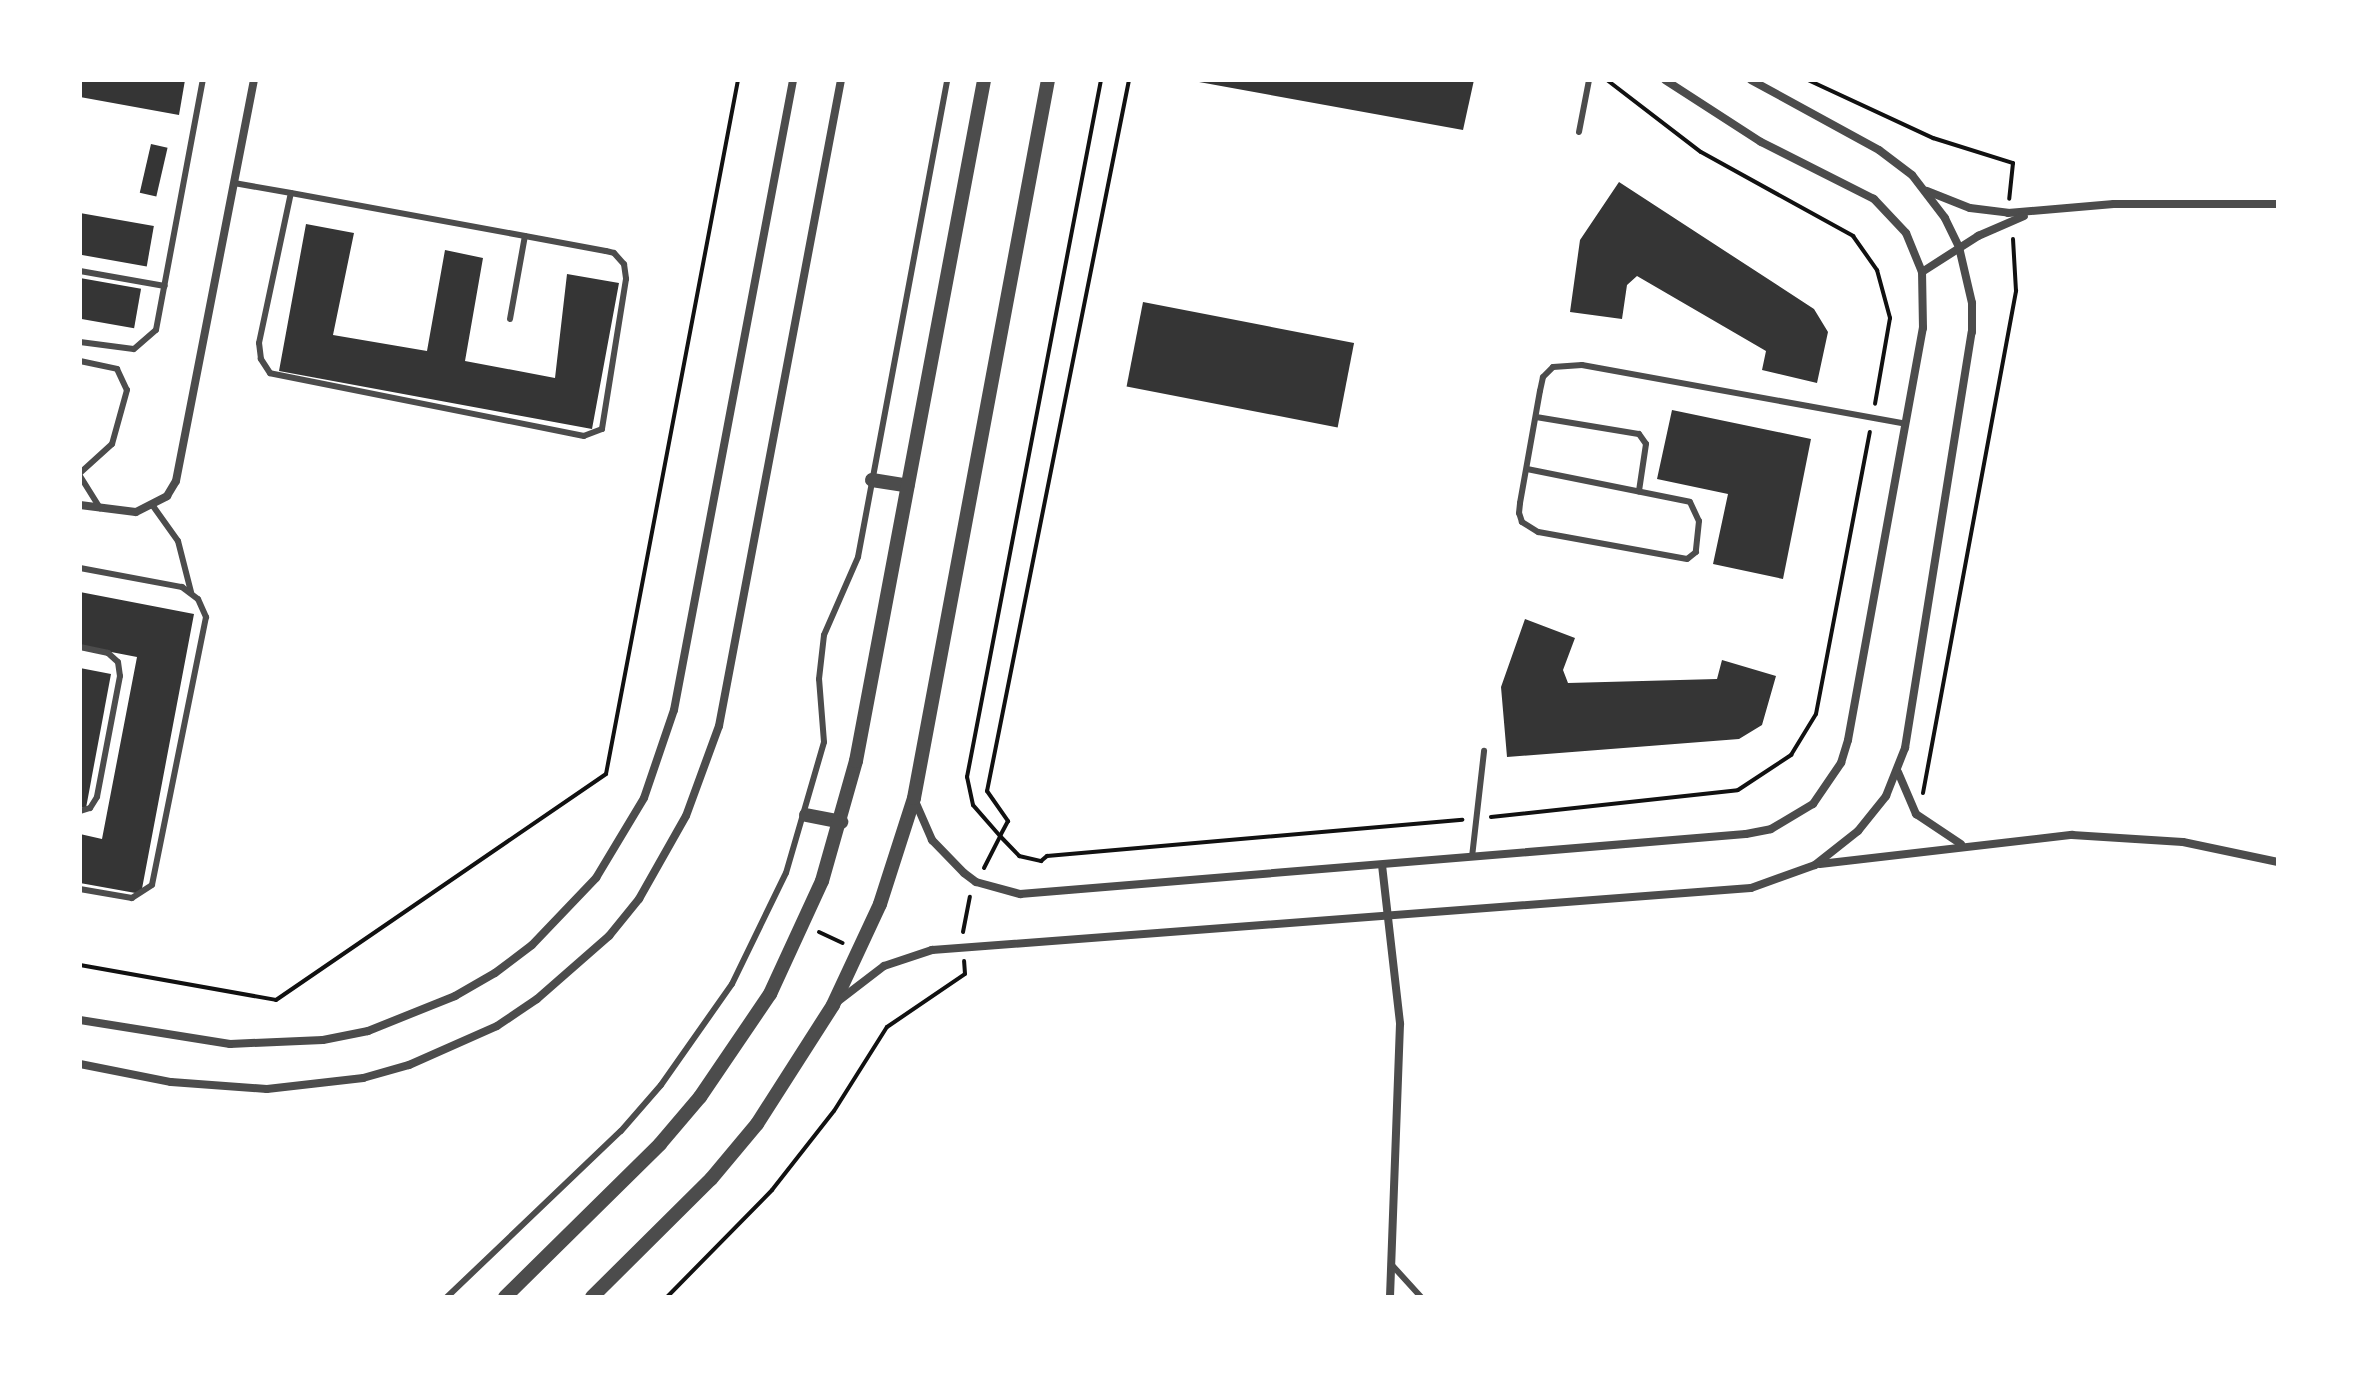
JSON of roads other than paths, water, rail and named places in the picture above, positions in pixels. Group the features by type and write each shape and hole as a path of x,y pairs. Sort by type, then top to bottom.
{"street":[{"path":"80,505 136,512 153,506 167,496 181,464 254,80"},
{"path":"80,1020 230,1044 307,1042 368,1031 427,1009 495,973 532,945 596,878 644,798 674,710 793,80"},
{"path":"80,1064 171,1082 267,1089 327,1084 409,1065 497,1026 537,999 609,936 639,899 686,816 719,726 841,80"},
{"path":"505,1297 660,1144 737,1047 798,939 841,822 984,80"},
{"path":"592,1297 729,1157 797,1066 833,1005 880,904 914,798 1048,80"},
{"path":"914,798 932,840 976,882 1040,894 1746,834 1771,829 1813,804 1841,763 1848,740 1926,309 1922,272 1906,233 1874,199 1761,142 1665,80"},
{"path":"1751,80 1879,150 1926,191 1959,247 1972,303 1972,332 1898,772 1858,831 1815,865"},
{"path":"1926,191 1970,208 2010,216 2114,204 2278,204"},
{"path":"1922,272 2010,216"},
{"path":"872,480 908,486"},
{"path":"1898,772 1916,814 1962,844"},
{"path":"806,815 841,822"},
{"path":"833,1005 899,958 962,947 1751,888 1815,865 1962,844 2058,835 2128,836 2278,862"},
{"path":"1382,865 1400,1024 1390,1296"}],"lane":[{"path":"80,342 123,350 143,345 156,330 203,80"},
{"path":"447,1297 621,1131 689,1048 761,929 806,815 824,742 819,679 824,635 853,572 947,80"},
{"path":"1579,132 1589,80"},
{"path":"234,183 291,193 525,236 614,253 624,264 604,422 591,436 286,380 270,373 261,359 259,343 291,193"},
{"path":"510,319 525,236"},
{"path":"80,271 165,286"},
{"path":"80,361 117,369 127,390 117,434 80,475 100,508"},
{"path":"1527,469 1639,491 1696,506 1699,521 1693,557 1529,529 1519,513 1543,377 1567,362 1906,424"},
{"path":"1536,417 1639,434 1646,444 1639,491"},
{"path":"80,889 132,898 147,891 155,877 205,627 203,607 191,592 178,541 153,506"},
{"path":"80,568 191,592"},
{"path":"80,647 114,657 120,676 97,797 90,808 80,811"},
{"path":"1472,857 1473,819 1484,751"},
{"path":"1391,1264 1421,1297"}]}
